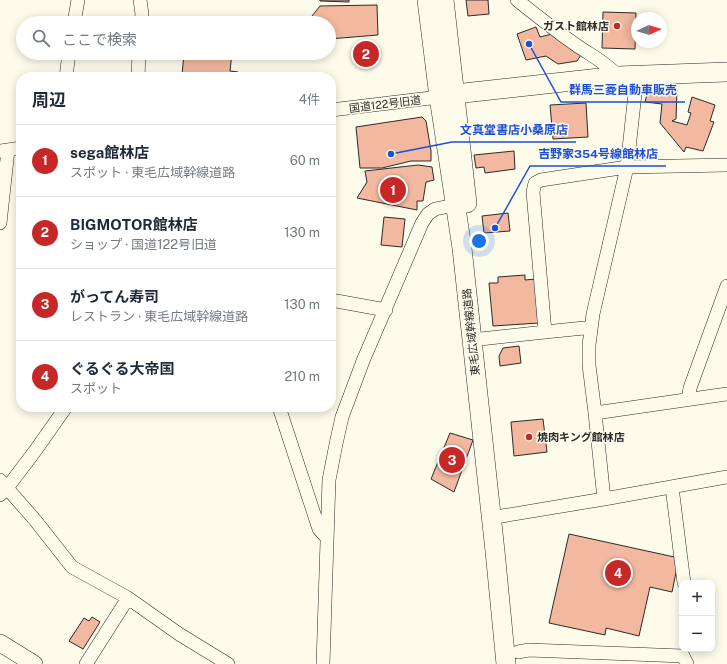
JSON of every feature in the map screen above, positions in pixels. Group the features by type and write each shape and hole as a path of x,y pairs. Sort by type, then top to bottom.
{"highway":[{"name":"東毛広域幹線道路","path":"427,0 447,96 476,339 495,552 514,660"},
{"name":"東毛広域幹線道路","path":"444,0 447,96 455,205 502,516 512,604 514,660"},
{"path":"447,96 618,76 727,72"}],"main road":[{"path":"2,649 34,664"}],"street":[{"path":"75,16 78,0"},
{"path":"140,0 142,16"},
{"path":"517,0 547,24 610,67 618,76"},
{"path":"67,72 68,60"},
{"path":"138,72 139,60"},
{"path":"604,499 589,365 591,329 593,314 627,167 637,75"},
{"name":"国道122号旧道","path":"336,109 447,96"},
{"path":"0,223 4,151 16,149"},
{"path":"545,332 533,192 535,183 541,180 627,167 727,165"},
{"path":"323,664 330,480 342,417 422,223 428,214 435,209 455,205"},
{"path":"688,399 690,388 727,286"},
{"path":"336,301 386,310"},
{"path":"476,339 584,328 591,329"},
{"path":"595,413 727,394"},
{"path":"62,412 35,451 2,487 35,520 72,568 128,598 179,634 228,664"},
{"path":"281,412 319,529 327,538"},
{"path":"502,516 727,477"},
{"path":"672,487 684,580"},
{"path":"86,664 128,598"},
{"path":"514,660 530,650 683,656 687,664"}],"building":[{"path":"349,0 349,2 320,1"},
{"path":"466,0 488,0 489,14 468,16"},
{"path":"377,5 378,35 336,38 336,16 312,16 320,6"},
{"path":"603,12 631,13 631,48 635,49 602,48"},
{"path":"536,27 540,37 552,34 581,55 577,61 558,64 546,56 526,60 517,34"},
{"path":"183,60 231,60 230,71 238,72 182,72"},
{"path":"677,90 676,119 672,121 687,125 691,113 688,112 692,97 715,105 710,121 714,122 703,151 686,147 684,152 660,123 662,104 645,102 647,94"},
{"path":"586,103 588,137 553,139 550,105"},
{"path":"422,117 426,121 431,151 431,161 411,161 382,168 360,168 356,127"},
{"path":"514,151 515,169 485,173 484,167 476,168 474,155"},
{"path":"418,165 432,167 434,180 426,182 423,201 417,201 417,210 357,198 367,182 365,171"},
{"path":"508,213 510,231 484,233 482,216"},
{"path":"384,217 405,219 402,247 381,245"},
{"path":"525,275 525,280 536,279 539,323 493,326 489,283 498,283 498,277"},
{"path":"519,346 521,363 500,366 499,356 503,348"},
{"name":"焼肉キング館林店","path":"543,419 547,452 514,456 511,422"},
{"path":"450,433 473,440 454,492 431,479"},
{"path":"569,534 679,558 672,592 650,587 639,636 606,628 605,635 549,623"},
{"path":"92,617 100,622 83,649 69,641 84,618 89,621"}],"place":[{"name":"ガスト館林店","path":"617,26"},
{"name":"群馬三菱自動車販売","path":"529,44"},
{"name":"BIGMOTOR館林店","path":"366,54"},
{"name":"文真堂書店小桑原店","path":"391,154"},
{"name":"sega館林店","path":"393,190"},
{"name":"吉野家354号線館林店","path":"495,228"},
{"name":"焼肉キング館林店","path":"529,437"},
{"name":"がってん寿司","path":"452,460"},
{"name":"ぐるぐる大帝国","path":"618,573"}]}
